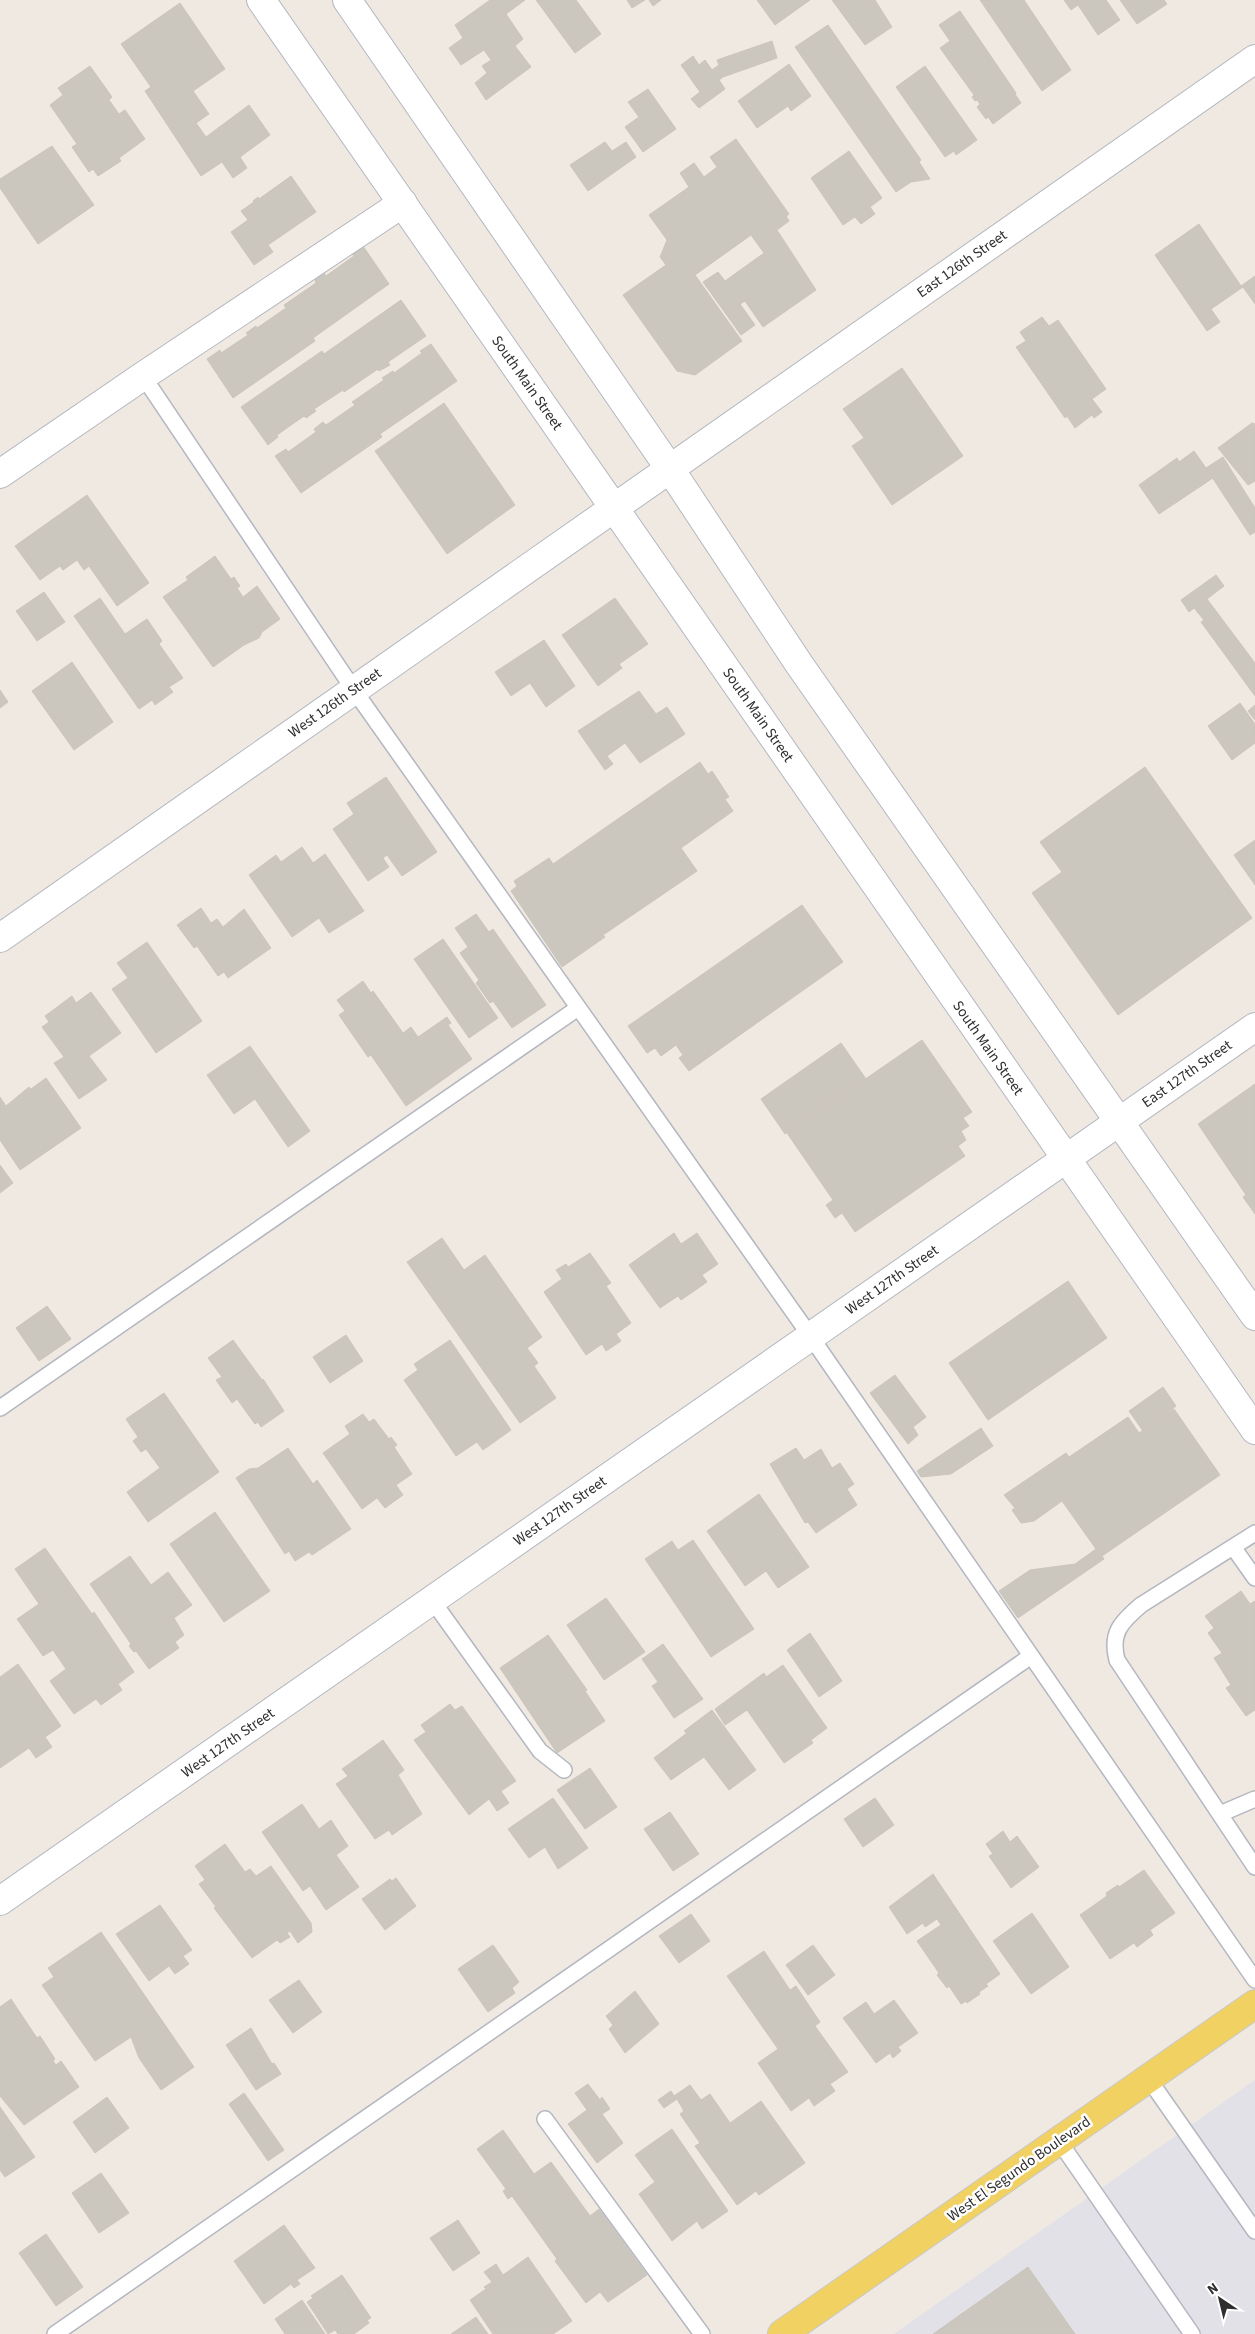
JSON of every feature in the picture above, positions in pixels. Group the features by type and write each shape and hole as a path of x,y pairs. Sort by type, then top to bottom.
{"main road":[{"name":"West El Segundo Boulevard","path":"782,2334 1255,2004"}],"street":[{"name":"South Main Street","path":"261,0 1255,1430"},
{"path":"347,0 670,469 799,664 1255,1316"},
{"name":"East 126th Street","path":"670,469 1255,59"},
{"path":"0,474 142,376 402,203"},
{"name":"West 126th Street","path":"0,938 670,469"},
{"name":"East 127th Street","path":"1120,1121 1255,1026"},
{"name":"West 127th Street","path":"0,1901 1120,1121"}],"lane":[{"path":"142,376 354,690 811,1337 1255,1980"},
{"path":"0,1408 578,1008"},
{"path":"1255,1533 1141,1605 1125,1618 1117,1631 1113,1646 1117,1660 1255,1867"},
{"path":"1233,1547 1255,1578"},
{"path":"432,1600 540,1751 564,1770"},
{"path":"55,2334 1031,1656"},
{"path":"1220,1814 1255,1799"},
{"path":"1148,2078 1255,2231"},
{"path":"545,2119 702,2334"},
{"path":"1059,2141 1192,2334"}],"shaded area":[{"path":"1255,2080 1255,2334 894,2334"}],"building":[{"path":"490,0 525,0 506,14 523,39 515,46 531,67 486,100 475,83 487,73 482,66 491,60 484,50 461,65 449,48 463,38 455,25"},
{"path":"536,0 576,0 601,34 575,53"},
{"path":"627,0 645,0 632,8"},
{"path":"649,0 661,0 653,6"},
{"path":"757,0 810,0 775,25"},
{"path":"832,0 875,0 892,27 865,45"},
{"path":"980,0 1024,0 1071,70 1042,91"},
{"path":"1064,0 1106,0 1120,20 1098,35 1078,5 1071,10"},
{"path":"1120,0 1164,0 1167,4 1137,24"},
{"path":"180,3 225,69 193,91 209,114 196,123 206,137 249,105 270,135 240,157 247,168 233,178 222,162 201,176 145,91 151,87 121,44"},
{"path":"960,11 1021,103 993,124 988,117 986,119 977,107 980,104 972,97 974,95 940,48 950,41 939,25"},
{"path":"828,25 921,160 919,162 930,179 911,182 896,192 795,47"},
{"path":"772,41 777,58 723,77 719,80 725,89 699,108 691,99 700,92 681,65 693,56 699,65 705,60 712,70 719,65 717,60"},
{"path":"789,64 811,96 791,111 788,106 757,128 738,101"},
{"path":"90,66 112,97 109,100 119,114 125,110 145,139 119,158 121,161 98,176 93,169 89,172 72,147 77,144 50,105 63,95 58,88"},
{"path":"925,66 977,140 956,155 954,151 945,157 896,87"},
{"path":"648,89 676,129 643,152 625,127 639,117 628,102"},
{"path":"736,139 789,214 786,216 789,221 777,230 816,290 763,327 745,301 740,304 755,325 741,335 703,282 718,272 725,281 764,253 751,235 695,275 742,341 695,375 677,371 623,295 666,265 660,257 667,240 649,215 689,187 680,173 694,163 704,177 717,167 710,157"},
{"path":"605,142 612,151 626,142 636,157 588,191 570,165"},
{"path":"52,146 94,205 38,244 0,188 0,179"},
{"path":"849,151 882,198 870,207 875,214 861,224 855,217 843,225 811,178"},
{"path":"291,176 316,212 268,245 273,252 254,265 231,232 248,220 241,211 258,197 259,199"},
{"path":"1199,224 1241,286 1255,276 1255,304 1243,287 1211,309 1220,322 1207,331 1155,255"},
{"path":"363,246 389,284 313,338 315,341 233,398 207,359 220,350 221,353 248,335 246,333 256,326 257,328 286,308 284,305 316,283 315,280 324,273 326,276 354,256 352,254"},
{"path":"401,300 426,336 388,362 390,365 379,371 378,369 314,409 316,411 306,418 304,416 277,435 278,437 268,445 241,407 322,351 324,354"},
{"path":"1042,317 1049,326 1058,320 1106,389 1092,399 1102,412 1094,418 1092,415 1075,428 1067,416 1065,418 1016,347 1026,341 1020,332"},
{"path":"431,344 457,381 380,434 382,437 301,493 275,456 286,449 288,452 316,432 314,429 323,422 326,425 355,405 352,402 384,380 382,378 393,371 394,373 422,353 420,351"},
{"path":"902,368 963,456 892,505 852,446 864,438 843,409"},
{"path":"444,403 515,505 447,554 375,451"},
{"path":"1252,423 1255,424 1255,481 1248,485 1218,448"},
{"path":"1194,451 1213,478 1159,514 1139,485 1177,458 1179,462"},
{"path":"1223,457 1255,508 1255,532 1250,535 1206,468"},
{"path":"87,495 149,583 117,606 89,566 84,570 77,560 63,570 60,566 40,580 15,546"},
{"path":"215,556 231,579 234,577 240,586 237,588 243,597 257,586 280,619 262,632 259,638 244,645 213,667 163,597 188,580 186,577"},
{"path":"1216,575 1224,586 1207,599 1255,663 1255,696 1201,622 1204,620 1194,608 1189,612 1181,600"},
{"path":"44,592 65,622 37,641 16,611"},
{"path":"100,598 125,634 147,619 162,641 159,644 183,678 169,687 173,692 155,705 152,700 139,709 74,616"},
{"path":"615,598 648,644 619,664 622,668 598,686 562,635"},
{"path":"544,640 575,686 546,707 530,683 511,696 495,672"},
{"path":"72,662 113,722 74,750 32,691"},
{"path":"0,690 8,702 0,708"},
{"path":"639,691 656,714 667,707 685,734 640,763 625,743 607,756 613,764 605,770 578,731"},
{"path":"1240,703 1255,724 1255,743 1232,760 1208,726"},
{"path":"1255,705 1255,720 1248,711"},
{"path":"700,762 708,774 712,771 729,797 725,799 733,811 681,848 697,871 603,935 605,937 562,967 511,891 517,886 514,881 549,858 553,864"},
{"path":"1145,767 1252,918 1118,1015 1032,893 1062,872 1040,842"},
{"path":"386,777 437,852 402,876 387,855 383,858 389,867 368,881 333,829 354,814 347,803"},
{"path":"1255,840 1255,885 1234,855"},
{"path":"302,847 313,863 325,854 364,911 329,933 319,918 292,937 249,875 276,855 281,862"},
{"path":"802,905 843,962 689,1071 679,1058 683,1055 676,1045 661,1056 655,1048 647,1053 628,1026"},
{"path":"201,908 211,923 217,919 223,927 244,909 271,948 228,978 224,972 218,976 197,946 194,948 177,925"},
{"path":"476,914 489,932 493,929 546,1005 512,1028 493,1001 490,1003 476,983 479,980 460,953 468,947 455,928"},
{"path":"443,939 498,1018 469,1038 414,959"},
{"path":"147,942 202,1021 156,1053 112,989 128,978 117,963"},
{"path":"363,981 371,993 373,991 403,1033 411,1027 418,1037 447,1017 451,1023 448,1025 472,1059 406,1106 371,1055 368,1057 339,1015 345,1011 337,1000"},
{"path":"91,992 121,1033 89,1056 107,1080 79,1099 54,1063 64,1057 42,1027 49,1022 45,1016 72,996 76,1003"},
{"path":"922,1040 972,1112 963,1118 969,1126 961,1131 966,1140 958,1146 965,1156 855,1232 842,1213 835,1218 826,1205 833,1200 787,1133"},
{"path":"841,1043 866,1079 785,1134 761,1099"},
{"path":"250,1046 310,1131 288,1147 255,1099 234,1114 207,1075"},
{"path":"46,1078 81,1128 20,1170 0,1140 0,1097 6,1106 29,1087 31,1089"},
{"path":"1255,1084 1255,1214 1243,1197 1246,1195 1198,1124"},
{"path":"0,1165 13,1183 0,1193"},
{"path":"674,1233 681,1244 697,1233 718,1264 702,1275 707,1282 681,1300 678,1296 660,1308 629,1265"},
{"path":"442,1238 464,1270 485,1255 542,1337 527,1348 538,1363 534,1366 556,1398 520,1423 407,1262"},
{"path":"590,1253 611,1283 606,1286 631,1323 616,1334 621,1341 606,1351 602,1344 586,1355 544,1292 562,1279 556,1270 566,1264 568,1267"},
{"path":"1068,1281 1107,1338 988,1420 949,1363"},
{"path":"47,1306 71,1339 39,1361 16,1328"},
{"path":"346,1335 363,1361 330,1383 313,1357"},
{"path":"233,1340 263,1379 284,1411 261,1427 258,1422 255,1424 237,1399 232,1403 216,1380 222,1377 208,1358"},
{"path":"450,1340 511,1430 483,1450 477,1442 456,1456 404,1380 418,1370 414,1364"},
{"path":"895,1375 926,1417 913,1427 918,1435 908,1444 870,1393"},
{"path":"1163,1387 1176,1406 1143,1431 1129,1411"},
{"path":"164,1393 219,1472 148,1522 127,1492 160,1468 146,1449 141,1452 133,1441 138,1437 126,1419"},
{"path":"1174,1409 1220,1475 1102,1556 1104,1559 1018,1618 999,1591 1030,1570 1075,1564 1096,1549 1062,1501 1034,1521 1021,1523 1012,1510 1015,1508 1004,1495 1066,1453 1069,1457 1128,1417 1139,1433"},
{"path":"363,1414 369,1422 374,1419 389,1439 391,1437 397,1445 394,1447 412,1474 396,1485 403,1495 385,1508 377,1498 362,1509 323,1453 350,1434 345,1426"},
{"path":"981,1428 993,1446 951,1474 921,1477 917,1471"},
{"path":"288,1448 313,1484 317,1480 351,1529 312,1555 309,1552 295,1561 289,1551 285,1554 236,1478 249,1469 258,1468"},
{"path":"796,1448 804,1460 821,1449 832,1468 840,1463 854,1484 847,1489 857,1505 816,1533 808,1522 805,1523 770,1464"},
{"path":"759,1494 809,1567 778,1588 766,1571 745,1586 707,1531"},
{"path":"215,1512 270,1591 224,1622 170,1544"},
{"path":"693,1540 754,1629 711,1657 645,1559 672,1541 678,1550"},
{"path":"45,1548 92,1614 94,1612 134,1672 118,1684 122,1690 101,1705 96,1699 74,1714 50,1681 66,1669 53,1650 43,1656 17,1619 39,1604 15,1569"},
{"path":"130,1556 151,1585 168,1572 192,1605 174,1618 184,1635 175,1642 179,1648 149,1669 136,1651 134,1652 129,1646 131,1644 90,1584"},
{"path":"1241,1591 1250,1604 1255,1601 1255,1710 1246,1716 1226,1688 1231,1685 1214,1658 1222,1653 1208,1633 1214,1628 1205,1616"},
{"path":"606,1598 645,1652 604,1680 567,1625"},
{"path":"810,1633 842,1681 819,1697 787,1650"},
{"path":"548,1635 587,1690 585,1691 605,1721 557,1753 500,1668"},
{"path":"663,1644 703,1699 674,1718 652,1686 658,1682 642,1659"},
{"path":"18,1664 61,1726 45,1737 52,1747 36,1758 29,1748 0,1768 0,1677"},
{"path":"783,1665 827,1728 811,1740 813,1743 784,1763 747,1710 725,1725 715,1709 764,1673 766,1677"},
{"path":"450,1704 455,1710 462,1706 516,1781 501,1791 509,1803 497,1811 489,1799 469,1815 414,1740 426,1732 421,1725"},
{"path":"712,1710 756,1770 729,1790 704,1757 671,1780 654,1758 687,1733 684,1731"},
{"path":"383,1740 404,1770 398,1775 422,1814 392,1835 389,1830 375,1839 336,1784 348,1776 342,1769"},
{"path":"590,1768 617,1807 585,1829 557,1790"},
{"path":"553,1798 588,1848 558,1869 545,1847 529,1858 508,1829"},
{"path":"875,1798 894,1825 863,1847 844,1819"},
{"path":"302,1804 319,1829 331,1820 348,1846 336,1855 359,1887 326,1910 310,1886 303,1891 262,1832"},
{"path":"670,1812 699,1854 673,1871 644,1829"},
{"path":"1003,1831 1010,1842 1017,1836 1039,1867 1011,1888 989,1856 993,1854 986,1844"},
{"path":"225,1844 245,1872 250,1869 256,1876 271,1866 311,1923 312,1932 298,1943 290,1931 287,1933 290,1937 280,1943 277,1940 252,1958 214,1908 216,1907 199,1884 205,1880 195,1866"},
{"path":"1144,1870 1175,1913 1150,1930 1153,1935 1137,1947 1134,1943 1110,1959 1080,1915 1107,1896 1106,1893 1118,1885 1119,1887"},
{"path":"933,1874 1000,1974 986,1984 988,1986 979,1992 980,1994 967,2003 966,2001 961,2004 949,1986 947,1988 917,1941 941,1925 937,1919 925,1927 923,1923 907,1934 889,1907"},
{"path":"396,1878 416,1906 385,1930 362,1899 390,1879 392,1881"},
{"path":"160,1905 192,1950 183,1956 189,1964 175,1974 169,1966 149,1981 116,1934"},
{"path":"1032,1913 1069,1967 1031,1994 993,1941"},
{"path":"691,1914 710,1941 679,1963 659,1936"},
{"path":"101,1932 194,2067 161,2090 139,2058 131,2037 95,2061 42,1985 54,1977 48,1968"},
{"path":"493,1945 519,1982 512,1988 515,1993 488,2012 458,1969"},
{"path":"813,1945 835,1975 808,1995 786,1965"},
{"path":"764,1951 790,1990 796,1986 820,2022 815,2026 848,2072 830,2084 835,2091 814,2106 809,2098 791,2111 758,2063 778,2049 727,1976"},
{"path":"299,1980 322,2012 293,2033 269,2000"},
{"path":"635,1991 659,2024 625,2053 609,2029 613,2025 606,2016"},
{"path":"11,1999 37,2038 40,2036 55,2059 53,2061 56,2065 61,2061 79,2087 24,2125 0,2096 0,2007"},
{"path":"894,2000 918,2033 898,2047 901,2051 893,2058 890,2053 876,2063 843,2018 866,2002 874,2014"},
{"path":"251,2028 272,2064 274,2063 281,2074 256,2090 226,2045"},
{"path":"588,2084 600,2100 602,2097 610,2109 602,2114 623,2143 597,2163 568,2124 587,2110 575,2093"},
{"path":"690,2085 701,2100 710,2094 730,2123 761,2101 805,2163 759,2195 756,2191 737,2205 695,2146 700,2143 680,2114 684,2111 677,2099 664,2108 658,2100 671,2091 674,2096"},
{"path":"244,2093 284,2150 268,2161 229,2104"},
{"path":"107,2097 129,2128 95,2153 73,2122"},
{"path":"0,2107 35,2157 5,2177 0,2170"},
{"path":"672,2129 728,2211 702,2229 697,2221 672,2241 639,2194 655,2182 635,2155"},
{"path":"503,2130 534,2174 551,2162 590,2216 599,2209 647,2275 608,2302 600,2292 586,2303 555,2261 557,2259 512,2196 508,2199 503,2191 506,2189 477,2149"},
{"path":"101,2173 129,2213 99,2233 72,2193"},
{"path":"458,2220 480,2253 453,2271 430,2238"},
{"path":"284,2225 315,2268 297,2280 300,2284 294,2288 291,2284 264,2304 234,2261"},
{"path":"46,2234 83,2287 56,2306 19,2253"},
{"path":"528,2257 572,2321 553,2334 493,2334 470,2300 486,2289 484,2287 492,2282 484,2272 496,2264 503,2275"},
{"path":"1028,2267 1075,2334 933,2334"},
{"path":"342,2275 371,2318 367,2320 369,2323 354,2334 338,2334 335,2330 328,2334 307,2302 313,2298 311,2296"},
{"path":"302,2300 325,2334 285,2334 275,2319"},
{"path":"476,2317 488,2334 451,2334"}]}
